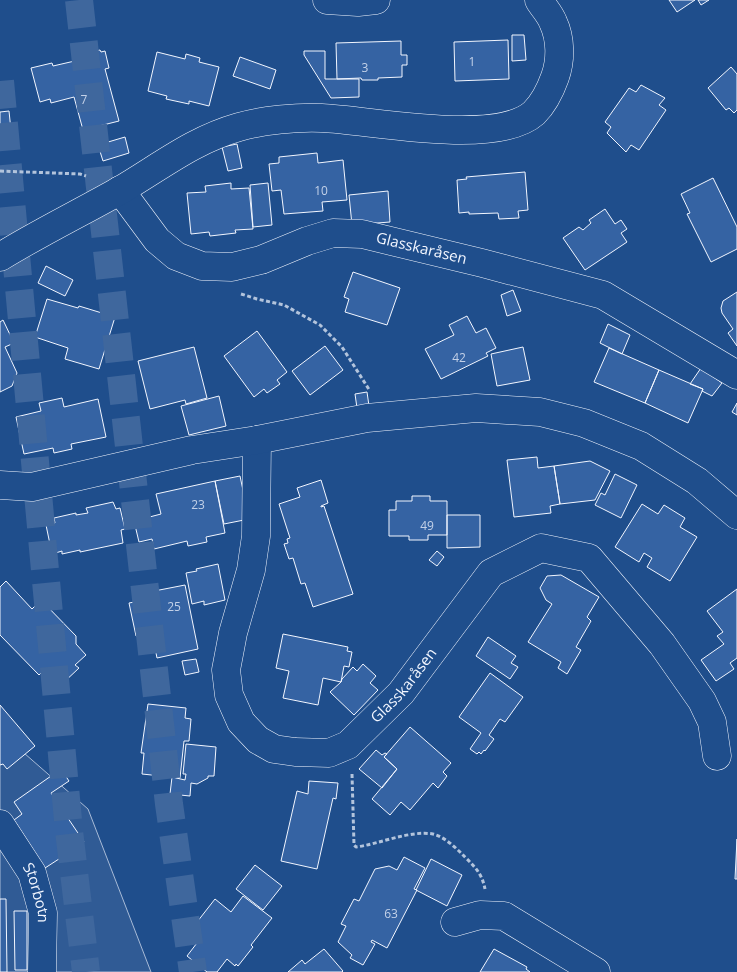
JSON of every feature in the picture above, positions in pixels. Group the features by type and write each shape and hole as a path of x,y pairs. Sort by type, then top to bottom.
{"street":[{"path":"327,0 358,2 376,0"},
{"path":"0,257 72,215 120,190 171,157 200,141 240,127 283,120 320,118 426,129 488,129 512,124 533,114 549,94 558,68 560,45 554,23 539,0"},
{"name":"Glasskaråsen","path":"120,190 157,240 176,256 202,266 232,267 261,260 307,241 333,233 362,234 482,262 603,295 737,375"},
{"path":"0,485 32,487 192,450 382,416 476,408 540,412 584,423 641,446 697,481 737,515"},
{"name":"Glasskaråsen","path":"256,440 256,536 251,570 232,633 226,670 229,695 240,722 258,740 274,749 329,753 348,745 401,693 491,573 541,548 589,558 662,644 702,701 712,722 717,756"},
{"name":"Storbotn","path":"0,824 32,873 43,913 42,972"},
{"path":"454,922 480,915 491,917 504,916 596,972"}],"path":[{"path":"0,171 80,174 120,190"},
{"path":"232,267 235,280 242,294 257,300 284,305 320,325 342,347 368,386 382,416"},
{"path":"348,745 352,764 354,844 356,847 422,834 433,834 441,838 458,850 483,877 491,917"}],"shaded area":[{"path":"0,732 88,809 151,972 0,972"}],"building":[{"path":"669,0 695,0 677,12"},
{"path":"698,0 709,0 701,5"},
{"path":"512,35 524,35 526,60 512,61"},
{"path":"508,40 509,79 455,81 454,42"},
{"path":"401,41 401,55 407,55 407,65 402,65 402,77 378,78 378,80 362,80 361,78 337,79 336,43"},
{"path":"100,50 101,52 105,51 109,68 105,69 119,121 83,130 74,97 51,103 50,99 40,102 31,68 52,63 53,66 79,60 78,55"},
{"path":"304,51 325,51 325,79 359,79 359,97 331,98 304,55"},
{"path":"157,52 185,59 186,54 200,58 199,62 219,67 209,106 189,101 189,104 166,99 167,96 148,91"},
{"path":"240,57 276,70 270,89 233,76"},
{"path":"731,67 737,74 737,110 734,113 729,108 726,110 708,88"},
{"path":"641,85 665,98 659,105 666,110 639,150 631,145 626,152 607,133 611,127 605,122 629,88 636,92"},
{"path":"9,111 12,140 0,141 0,112"},
{"path":"125,137 129,153 103,161 98,145"},
{"path":"237,144 242,168 228,171 222,147"},
{"path":"317,153 318,163 343,160 347,200 322,202 323,211 284,214 281,190 272,191 269,164 279,163 279,157"},
{"path":"525,172 528,210 518,211 519,218 499,219 498,213 459,213 457,180 467,179 466,177"},
{"path":"713,178 737,227 737,249 711,262 687,214 690,213 681,194"},
{"path":"231,183 231,189 249,188 253,229 235,230 236,233 210,236 209,232 191,234 187,193 206,192 205,186"},
{"path":"268,183 272,225 253,227 250,185"},
{"path":"388,191 390,222 352,225 349,195"},
{"path":"605,209 615,224 621,220 627,229 621,233 627,242 585,270 563,238 579,227 583,230 591,223 589,220"},
{"path":"46,266 73,280 65,296 38,283"},
{"path":"353,272 400,288 387,325 345,312 349,299 344,297"},
{"path":"513,290 521,311 507,316 501,295"},
{"path":"737,292 737,346 728,333 733,329 722,313 721,308 723,301"},
{"path":"47,299 115,317 99,369 65,359 68,348 35,337"},
{"path":"467,316 476,333 486,328 496,348 486,353 488,356 441,379 425,349 454,335 449,325"},
{"path":"3,320 14,343 5,347 17,373 12,386 0,392 0,322"},
{"path":"608,324 630,335 622,354 600,343"},
{"path":"257,331 287,372 277,380 280,384 267,393 264,389 254,397 224,356"},
{"path":"325,346 343,370 310,395 292,371"},
{"path":"194,347 207,398 186,404 185,400 150,409 138,361"},
{"path":"523,347 530,380 497,386 491,354"},
{"path":"609,348 659,370 645,403 594,382"},
{"path":"701,368 722,383 712,396 702,391 703,389 690,384"},
{"path":"659,370 703,389 688,423 645,403"},
{"path":"367,392 369,406 357,408 355,394"},
{"path":"219,396 226,426 189,435 181,406"},
{"path":"62,398 64,407 98,399 106,437 71,444 72,449 54,453 53,448 24,454 16,417 41,411 39,403"},
{"path":"737,403 737,415 732,412"},
{"path":"537,457 538,468 554,466 560,504 550,506 551,513 514,517 507,460"},
{"path":"590,461 610,471 595,500 560,504 554,466"},
{"path":"615,474 637,485 621,518 595,505 601,493 605,495"},
{"path":"240,476 249,519 224,524 215,481"},
{"path":"321,480 328,503 321,507 324,506 353,594 313,607 305,583 301,584 293,558 289,559 284,544 288,543 287,539 290,538 279,504 300,497 297,488"},
{"path":"215,481 225,533 206,537 207,542 188,546 187,541 154,549 152,539 139,542 134,521 161,514 156,494"},
{"path":"412,496 430,496 430,501 447,501 447,535 428,535 428,540 409,540 409,536 389,536 389,510 396,510 396,501 412,501"},
{"path":"113,502 116,509 120,508 125,529 121,530 123,543 80,552 80,550 62,554 62,551 52,554 46,525 55,523 54,518 76,513 76,515 88,513 86,508"},
{"path":"642,504 658,514 664,505 685,518 680,527 697,537 670,581 647,567 652,558 644,553 639,562 615,547"},
{"path":"447,515 480,515 480,547 447,548"},
{"path":"437,551 444,557 437,566 429,560"},
{"path":"218,564 225,600 204,605 204,601 192,604 186,573"},
{"path":"561,575 599,597 587,617 591,621 576,647 581,650 567,674 558,668 561,662 528,642 552,604 546,600 540,588 547,576"},
{"path":"6,581 32,609 41,600 76,636 76,644 86,655 75,665 79,668 62,684 46,668 39,675 0,635 0,587"},
{"path":"185,585 198,649 157,658 152,633 136,636 129,603 145,600 144,593"},
{"path":"737,589 737,658 730,663 734,669 716,681 701,660 724,644 717,636 723,632 707,611"},
{"path":"283,634 348,647 347,651 352,652 349,667 344,666 341,682 323,678 318,705 283,698 289,671 276,668"},
{"path":"488,637 516,656 511,663 518,667 510,679 476,656"},
{"path":"196,659 199,672 185,675 182,661"},
{"path":"363,664 376,676 370,683 378,690 354,715 330,692 353,667 357,671"},
{"path":"490,673 523,697 505,722 500,719 489,735 494,739 485,751 477,754 470,749 481,733 459,717"},
{"path":"148,704 186,708 185,718 191,719 189,741 184,741 180,778 142,774 144,753 141,753"},
{"path":"0,705 35,746 7,769 3,764 0,765"},
{"path":"410,727 451,763 443,772 447,776 438,788 433,783 410,810 401,802 390,815 372,799 397,769 384,757"},
{"path":"186,744 216,747 214,776 208,776 208,778 197,784 191,783 190,796 170,794 172,777 185,780 186,774 183,774"},
{"path":"376,750 382,755 387,754 384,757 397,769 382,788 359,769"},
{"path":"61,769 69,781 51,793 84,842 80,845 79,851 74,849 69,852 67,858 62,857 45,868 14,820 22,814 14,802"},
{"path":"309,781 338,783 336,799 333,798 317,869 281,861 297,791 308,794"},
{"path":"737,839 737,879 735,879"},
{"path":"404,857 425,868 414,889 417,890 387,948 372,940 371,942 375,944 363,965 350,958 352,955 338,942 346,926 341,924 354,899 359,901 375,869 389,866 397,870"},
{"path":"431,859 462,875 447,906 416,890"},
{"path":"255,865 282,886 263,910 236,889"},
{"path":"243,896 272,918 251,945 253,947 238,966 236,964 235,966 227,959 217,972 207,972 187,956 200,939 190,931 215,899 231,912"},
{"path":"0,899 6,899 7,972 0,972"},
{"path":"14,911 27,911 27,970 15,970"},
{"path":"324,949 342,972 288,972 302,960 305,964"},
{"path":"494,949 527,967 526,969 530,972 480,972"}],"tunnel":[{"path":"79,0 169,804 193,972"},
{"path":"0,81 69,831 86,972"}]}
